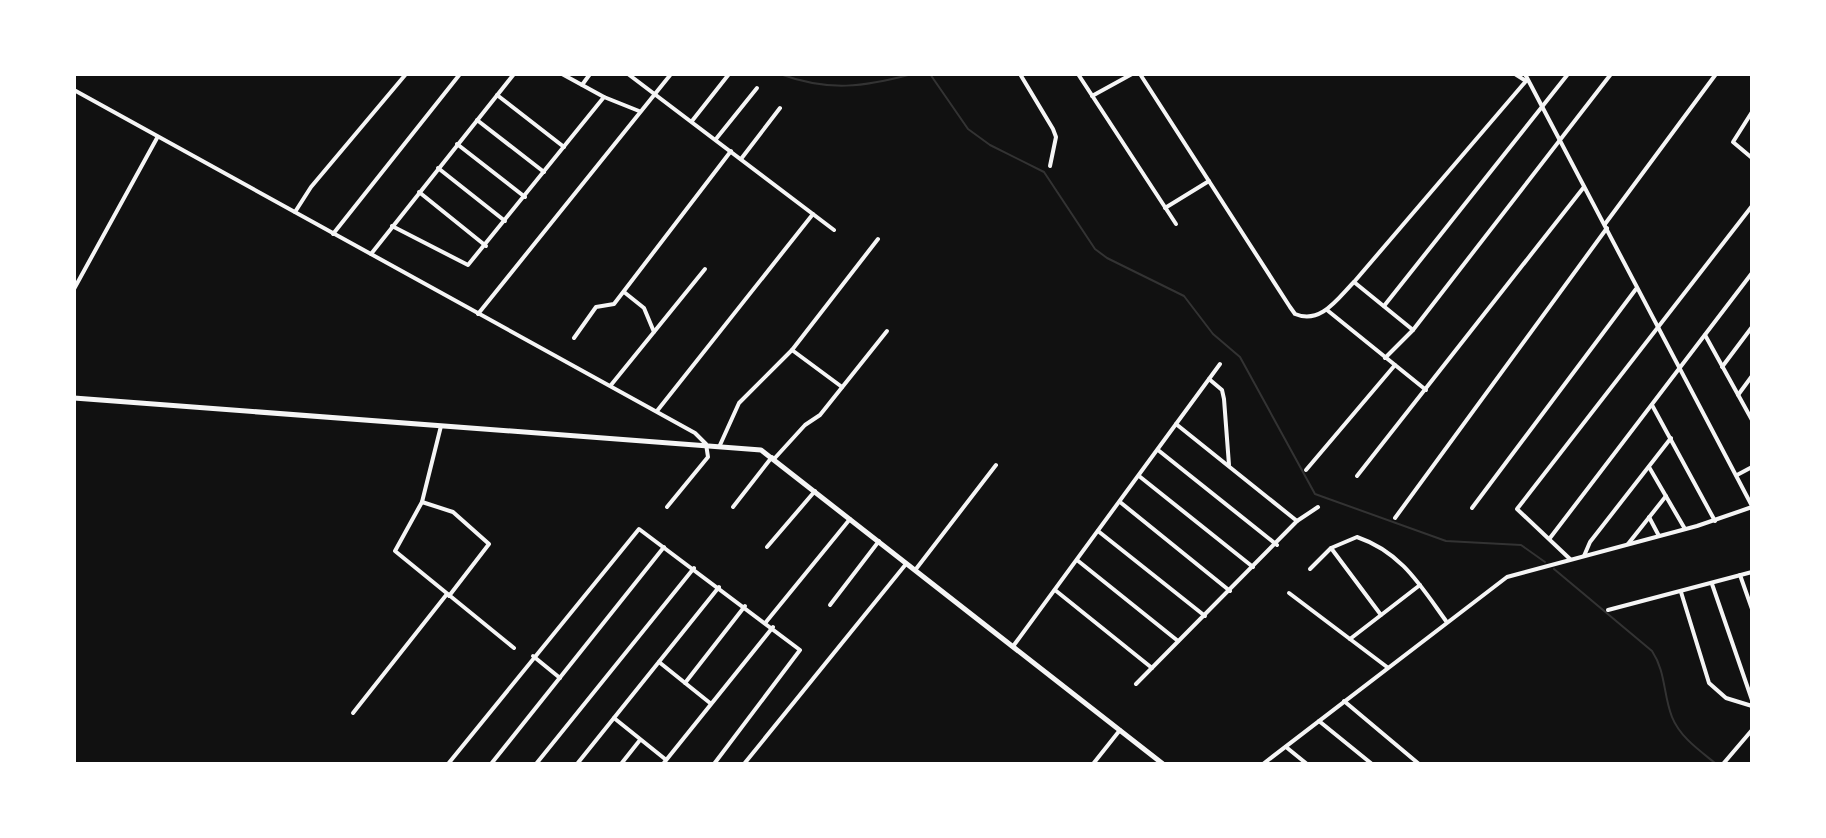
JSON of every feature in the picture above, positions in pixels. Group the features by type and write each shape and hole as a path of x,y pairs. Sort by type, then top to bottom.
{"main road":[{"path":"74,398 756,448 1014,645 1163,764"}],"street":[{"path":"295,212 311,187 406,74"},
{"path":"333,234 460,74"},
{"path":"371,255 514,74"},
{"path":"562,74 604,97 640,111"},
{"path":"582,86 590,74"},
{"path":"628,74 834,230"},
{"path":"478,314 671,74"},
{"path":"692,121 729,74"},
{"path":"1020,74 1056,137 1050,166"},
{"path":"1078,74 1176,224"},
{"path":"1092,96 1132,74"},
{"path":"1140,74 1295,314 1311,318 1327,310 1354,282 1526,81"},
{"path":"1263,764 1507,577 1715,521 1752,506 1525,74"},
{"path":"1384,306 1568,74"},
{"path":"1385,358 1413,330 1611,74"},
{"path":"1395,518 1716,74"},
{"path":"1516,75 1526,81"},
{"path":"716,140 757,88"},
{"path":"74,90 657,411 706,444 706,460 667,507"},
{"path":"497,95 564,147"},
{"path":"392,226 465,265 506,222 604,97"},
{"path":"741,159 780,108"},
{"path":"1752,112 1733,142 1752,158"},
{"path":"477,120 544,172"},
{"path":"74,289 157,138"},
{"path":"457,144 525,197"},
{"path":"574,338 596,307 614,304 731,151"},
{"path":"438,168 506,222"},
{"path":"1165,208 1209,181"},
{"path":"1357,476 1585,185"},
{"path":"419,192 486,246"},
{"path":"1570,559 1517,509 1751,211"},
{"path":"657,411 813,214"},
{"path":"720,445 739,403 792,350 878,239"},
{"path":"610,386 705,269"},
{"path":"1550,538 1752,273"},
{"path":"1354,282 1413,330"},
{"path":"1472,508 1636,289"},
{"path":"624,292 644,308 654,332"},
{"path":"1327,310 1426,390"},
{"path":"1722,367 1752,327"},
{"path":"733,507 773,458 805,425 820,415 887,331"},
{"path":"1705,335 1752,420"},
{"path":"792,350 842,387"},
{"path":"1014,645 1220,364"},
{"path":"1306,470 1395,365"},
{"path":"1738,395 1752,376"},
{"path":"1209,379 1222,390 1229,465"},
{"path":"1652,405 1715,521"},
{"path":"442,424 422,502 395,551 514,648"},
{"path":"1176,424 1297,521"},
{"path":"1584,556 1590,542 1671,438"},
{"path":"1158,450 1277,545"},
{"path":"916,569 996,465"},
{"path":"1649,467 1685,529"},
{"path":"1737,475 1752,467"},
{"path":"1139,476 1254,568"},
{"path":"767,547 815,491"},
{"path":"1628,544 1666,496"},
{"path":"353,713 489,544 453,512 422,502"},
{"path":"1120,502 1231,591"},
{"path":"1136,684 1277,545 1297,521 1318,507"},
{"path":"1649,517 1659,537"},
{"path":"766,622 850,519"},
{"path":"448,764 636,530 644,530 797,645 800,653 714,764"},
{"path":"1098,531 1205,616"},
{"path":"1310,569 1331,548 1357,537 1380,545 1401,560 1446,621"},
{"path":"830,605 879,541"},
{"path":"491,764 665,546"},
{"path":"1331,548 1381,615"},
{"path":"1077,560 1179,642"},
{"path":"744,764 907,563"},
{"path":"536,764 694,568"},
{"path":"1608,610 1752,572"},
{"path":"1740,575 1752,609"},
{"path":"1712,584 1752,700"},
{"path":"1350,639 1420,585"},
{"path":"577,764 719,587"},
{"path":"1055,590 1152,668"},
{"path":"1681,592 1709,683 1726,698 1752,706"},
{"path":"1289,593 1387,667"},
{"path":"685,683 745,606"},
{"path":"614,718 664,762 773,627"},
{"path":"533,656 560,678"},
{"path":"659,662 711,704"},
{"path":"1344,701 1419,764"},
{"path":"1319,721 1372,764"},
{"path":"1093,764 1120,730"},
{"path":"1723,764 1752,730"},
{"path":"621,764 640,740"},
{"path":"1286,747 1307,764"}],"waterway":[{"path":"780,74 798,80 846,86 912,74"},
{"path":"930,74 968,129 990,145 1044,172 1095,249 1184,296 1213,334 1240,357 1315,494 1446,541 1521,545 1545,562"},
{"path":"1554,569 1652,651 1660,667 1675,724 1690,743 1715,763"}]}
